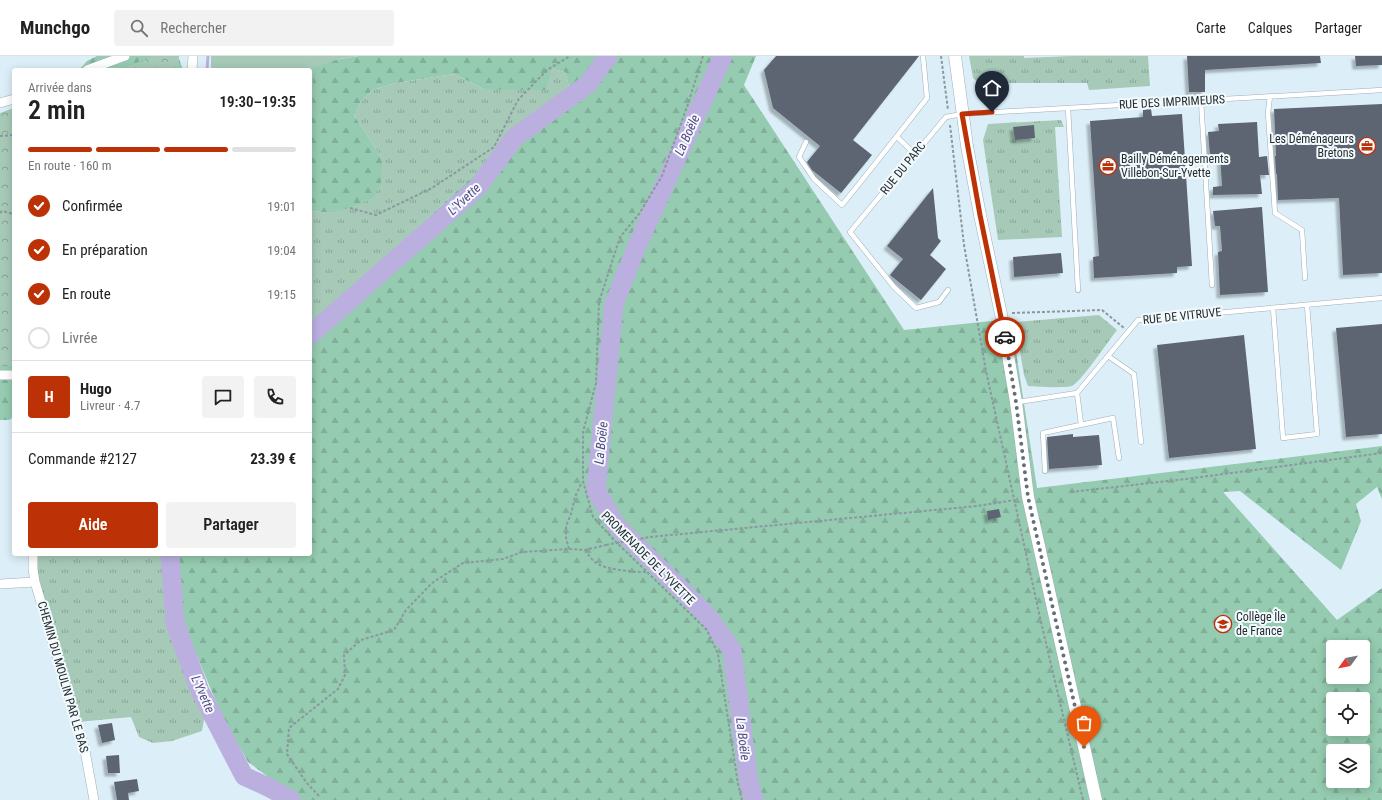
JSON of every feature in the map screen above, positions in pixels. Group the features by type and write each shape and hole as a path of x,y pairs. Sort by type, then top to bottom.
{"street":[{"path":"192,68 193,56"},
{"path":"954,56 962,114 980,215 1001,314 1016,402 1028,497 1096,800"},
{"path":"92,68 121,57"},
{"path":"0,103 12,100"},
{"path":"0,376 12,375"},
{"name":"CHEMIN DU MOULIN PAR LE BAS","path":"33,556 34,582 85,751 94,800"},
{"path":"0,584 34,582"}],"lane":[{"path":"806,142 799,157 814,179 842,205 927,98 923,56"},
{"name":"RUE DES IMPRIMEURS","path":"962,114 1382,90"},
{"path":"1270,96 1268,113 1275,213 1302,230 1305,278"},
{"path":"1201,100 1212,285"},
{"path":"1068,108 1078,290"},
{"path":"949,116 962,114"},
{"name":"RUE DU PARC","path":"948,290 939,302 916,308 894,287 850,232 946,116 949,116"},
{"path":"897,137 915,154"},
{"name":"RUE DE VITRUVE","path":"1076,393 1138,320 1382,298"},
{"path":"1273,308 1283,438 1318,434 1307,305"},
{"path":"1108,356 1134,374 1141,442"},
{"path":"1016,402 1076,393 1080,424"},
{"path":"1045,472 1043,432 1080,424 1113,418 1119,458"}],"path":[{"path":"350,208 376,215 432,188 494,147 518,100 547,70 570,56"},
{"name":"PROMENADE DE L'YVETTE","path":"703,56 688,104 662,176 639,214 620,237 599,302 596,383 583,432 583,481 593,517 615,541 708,630 718,654 738,784 742,800"},
{"path":"941,56 964,245 986,371 1041,622 1083,800"},
{"path":"0,136 12,135"},
{"path":"0,213 2,211 12,214"},
{"path":"1001,314 1102,310 1128,331"},
{"path":"1071,492 1186,479 1382,453"},
{"path":"569,549 566,538 566,526 571,514 575,497 583,481"},
{"path":"319,796 306,782 287,754 289,728 338,689 345,675 344,655 361,640 394,630 406,610 432,583 463,563 503,559 522,552 569,549 585,550 650,537 977,506 1012,501"},
{"path":"585,550 596,563 626,571 647,572"}],"green space":[{"path":"97,56 178,56 182,68 81,68 87,61"},
{"path":"153,56 179,56 179,68 125,68"},
{"path":"211,56 359,56 339,59 313,68 312,115 312,68 211,68"},
{"path":"359,56 756,56 744,85 904,330 1011,319 1037,488 1382,446 1382,499 1377,487 1356,504 1361,521 1341,570 1240,491 1223,492 1337,620 1382,588 1382,800 300,800 248,762 221,714 183,622 178,556 312,556 312,326 569,86 565,72 552,69 546,90 484,89 454,74 396,83 372,90 360,103 354,115 382,159 381,185 372,199 332,213 312,211 312,68 309,68 309,64"},
{"path":"969,56 1024,56 1024,58 1071,56 1148,56 1150,86 1089,90 1087,83 980,84 973,78"},
{"path":"552,69 565,72 569,86 312,326 312,211 332,213 372,199 382,159 354,115 360,103 372,90 396,83 454,74 484,89"},
{"path":"12,109 12,366 0,366 0,113"},
{"path":"1061,120 1064,127 1055,127 1062,237 998,240 983,140 988,124"},
{"path":"0,308 12,339 12,418 9,420 0,420"},
{"path":"1099,315 1117,330 1076,383 1072,386 1064,387 1028,386 1024,375 1015,322"},
{"path":"36,556 170,556 175,623 200,691 207,703 202,731 172,741 153,743 139,737 131,717 78,722 35,566"}],"building":[{"path":"776,56 919,56 853,140 872,155 841,193 812,170 807,162 820,146 773,108 764,70"},
{"path":"1187,56 1320,56 1321,63 1205,70 1205,92 1189,92"},
{"path":"1355,56 1382,56 1382,65 1356,66"},
{"path":"1382,104 1382,273 1343,275 1339,198 1278,200 1274,109"},
{"path":"1151,109 1152,116 1182,114 1192,266 1177,267 1177,273 1094,278 1093,257 1099,256 1090,121 1143,117 1143,110"},
{"path":"1257,122 1259,157 1267,156 1269,175 1260,175 1262,194 1213,195 1213,187 1222,186 1220,154 1210,155 1208,132 1219,131 1218,124"},
{"path":"1034,125 1035,138 1015,140 1013,127"},
{"path":"933,188 938,238 941,241 930,255 946,269 921,300 890,275 903,259 887,246"},
{"path":"1262,207 1268,292 1220,295 1218,252 1222,251 1220,226 1215,226 1213,211"},
{"path":"1061,253 1063,273 1014,277 1013,257"},
{"path":"1382,324 1382,434 1346,437 1336,328"},
{"path":"1244,335 1256,449 1169,458 1157,345"},
{"path":"1073,434 1073,437 1099,435 1102,465 1049,469 1047,437"},
{"path":"999,509 1001,517 988,520 987,511"},
{"path":"112,723 115,740 102,743 98,725"},
{"path":"119,755 120,773 108,773 106,756"},
{"path":"137,779 139,791 128,793 129,800 117,800 114,782"}],"waterway":[{"path":"207,68 208,56"},
{"name":"L'Yvette","path":"312,333 478,187 514,138 588,84 608,56"},
{"name":"La Boële","path":"723,56 636,248 614,304 596,490 616,525 707,615 732,650 749,782 754,800"},
{"name":"L'Yvette","path":"170,556 175,623 200,691 244,776 291,800"}],"way so far":[{"path":"1005,337 1016,402 1028,497 1084,747"}],"place":[{"name":"Les Déménageurs Bretons","path":"1367,146"},
{"name":"Bailly Déménagements Villebon-Sur-Yvette","path":"1108,166"},
{"name":"Collège Île de France","path":"1223,624"}],"route":[{"path":"992,112 962,114 980,215 1005,337"}]}
